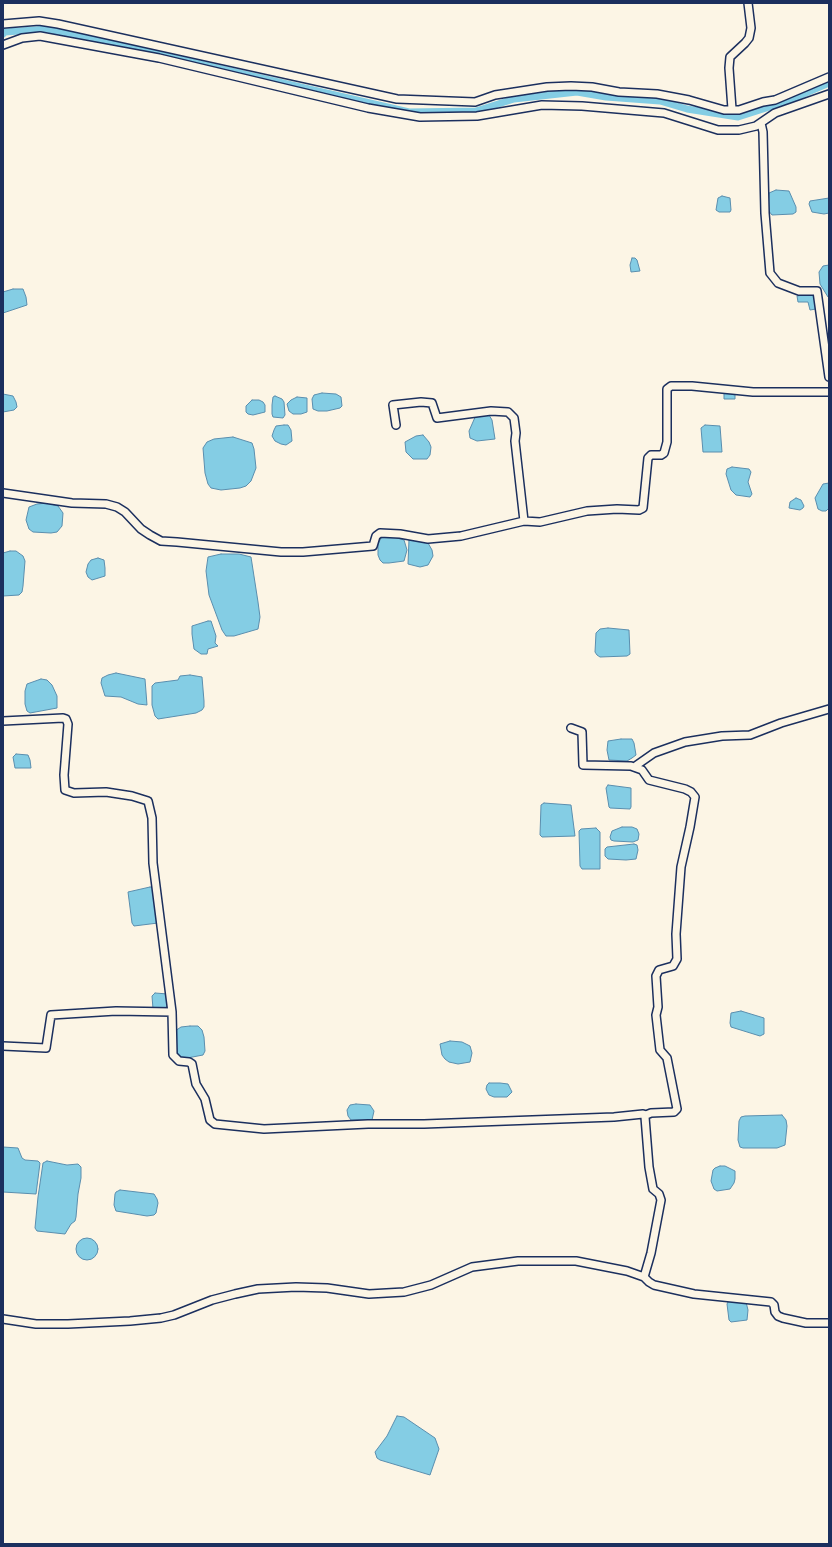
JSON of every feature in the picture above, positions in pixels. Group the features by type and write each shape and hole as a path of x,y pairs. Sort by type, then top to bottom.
{"street":[{"path":"732,109 729,68 730,57 749,38 751,28 748,3"},
{"path":"3,24 39,21 58,24 397,99 475,102 495,95 547,87 571,86 592,87 619,92 657,94 689,100 724,110 739,110 762,102 775,100 829,77"},
{"path":"3,44 22,38 40,36 159,58 368,108 420,117 477,116 542,106 582,106 664,112 718,130 739,130 756,126 775,113 829,94"},
{"path":"761,123 763,132 765,213 770,273 778,283 799,291 817,291 828,359 829,377"},
{"path":"3,493 72,503 106,504 117,507 128,515 141,529 161,540 281,552 303,552 373,546 376,536 380,533 400,534 428,539 461,536 524,521 540,522 587,512 617,509 640,510 643,508 648,458 651,455 661,455 664,453 667,442 667,389 672,386 692,386 753,392 829,392"},
{"path":"396,425 393,405 421,402 432,403 437,418 491,411 508,412 514,418 515,441 524,521"},
{"path":"634,767 654,753 685,742 722,736 750,735 781,723 829,709"},
{"path":"3,720 66,719 68,724 64,775 65,790 74,793 106,792 132,796 148,801 152,818 153,863 172,1012 173,1055 179,1061 189,1062 192,1064 196,1084 205,1098 210,1120 215,1124 264,1129 368,1124 424,1124 614,1117 674,1112 677,1109 667,1058 660,1050 656,1015 658,1007 656,976 660,970 673,966 677,959 676,934 681,867 695,799 691,792 685,789 649,780 642,770 634,767 583,765 582,732 570,728"},
{"path":"3,1046 46,1048 51,1015 116,1011 172,1012"},
{"path":"644,1277 651,1253 661,1200 659,1194 654,1191 652,1184 646,1136 646,1115"},
{"path":"3,1319 36,1324 99,1323 153,1319 174,1315 212,1300 258,1289 296,1287 327,1288 369,1294 404,1292 431,1285 472,1267 518,1260 576,1261 627,1270 644,1277 654,1285 694,1294 771,1302 774,1305 775,1312 778,1316 783,1318 806,1323 829,1323"}],"water":[{"path":"776,190 789,191 796,207 796,212 793,214 772,215 768,210 769,193"},
{"path":"722,196 730,198 730,212 719,212 716,210 718,198"},
{"path":"829,198 829,213 824,214 812,212 809,204 810,201"},
{"path":"632,258 637,260 640,271 631,272 630,265"},
{"path":"829,265 828,297 820,284 819,272 823,266"},
{"path":"13,289 23,289 27,305 3,313 3,292"},
{"path":"811,294 814,297 816,309 810,310 808,302 798,302 797,296"},
{"path":"724,392 735,393 735,399 724,399"},
{"path":"322,393 336,394 341,397 342,406 340,408 327,411 318,411 313,409 312,399 314,395"},
{"path":"3,394 13,396 17,407 14,410 3,412"},
{"path":"275,396 282,399 284,402 285,415 283,418 273,417 272,405 273,397"},
{"path":"297,397 307,398 307,412 293,414 289,411 287,404"},
{"path":"252,400 259,400 263,402 265,405 265,412 253,415 248,414 246,412 246,406"},
{"path":"486,413 492,420 495,439 477,441 470,438 469,431 476,415"},
{"path":"288,425 291,430 292,441 286,445 275,441 272,436 276,426"},
{"path":"705,425 720,426 722,452 703,452 701,428"},
{"path":"423,435 431,447 430,455 427,459 413,459 406,452 405,442 416,436"},
{"path":"233,437 252,443 256,468 251,481 246,486 240,488 221,490 211,488 208,484 205,473 203,448 207,442 214,439"},
{"path":"732,467 749,469 751,472 748,482 752,494 750,497 736,495 731,490 726,474 727,469"},
{"path":"829,483 829,508 826,511 822,511 818,509 815,498 823,484"},
{"path":"796,498 801,500 804,506 800,510 789,508 790,502"},
{"path":"47,503 58,506 63,513 62,526 57,532 33,532 29,529 26,520 29,507"},
{"path":"394,537 404,540 407,550 404,561 383,563 380,560 378,555 378,544 381,538"},
{"path":"409,539 428,543 432,550 433,556 428,565 420,567 408,564"},
{"path":"16,551 23,556 25,561 23,586 22,592 19,595 3,596 3,553"},
{"path":"221,554 239,554 251,557 260,617 258,629 234,636 226,636 222,630 209,595 206,571 208,557"},
{"path":"98,558 104,560 105,576 92,580 88,577 86,572 88,564 91,560"},
{"path":"211,621 216,636 215,643 218,646 208,649 207,654 201,654 194,649 192,626"},
{"path":"608,628 629,630 630,654 627,656 600,657 597,655 595,652 596,633 600,629"},
{"path":"116,673 145,679 147,705 138,704 121,697 105,696 101,683 102,678"},
{"path":"190,675 202,677 204,707 202,710 196,713 158,719 155,716 152,705 152,686 155,683 178,680 180,676"},
{"path":"41,679 47,680 52,685 57,696 57,708 30,713 27,711 25,704 25,691 27,684"},
{"path":"632,739 636,755 627,761 609,760 607,750 608,741"},
{"path":"16,754 28,755 31,768 15,768 13,757"},
{"path":"608,785 631,788 630,809 609,807 606,788"},
{"path":"544,803 571,805 575,836 542,837 540,835 541,805"},
{"path":"622,827 632,827 637,829 639,834 638,840 633,842 611,840 610,837 612,831"},
{"path":"596,828 600,832 600,869 582,869 580,866 579,831 581,829"},
{"path":"637,845 638,850 636,859 608,859 605,856 605,849 607,847"},
{"path":"153,887 158,923 134,926 132,923 128,892"},
{"path":"155,993 168,994 170,1009 153,1009 152,996"},
{"path":"741,1011 764,1018 764,1034 760,1036 731,1027 731,1013"},
{"path":"198,1026 202,1030 205,1051 203,1055 182,1059 177,1057 175,1031 181,1027"},
{"path":"450,1041 462,1042 470,1046 472,1053 470,1062 458,1064 449,1062 445,1059 442,1055 440,1044"},
{"path":"489,1083 508,1084 512,1092 507,1097 494,1097 489,1095 486,1089"},
{"path":"350,1105 370,1105 374,1111 372,1120 351,1120 348,1116 347,1110"},
{"path":"782,1115 786,1120 787,1126 785,1145 777,1148 740,1147 738,1140 739,1121 741,1117"},
{"path":"3,1147 18,1148 22,1158 25,1160 38,1161 40,1163 36,1194 3,1192"},
{"path":"47,1161 67,1165 78,1164 81,1167 76,1217 75,1221 71,1224 65,1234 37,1231 35,1228 43,1163"},
{"path":"720,1166 725,1166 735,1171 735,1179 730,1189 717,1191 714,1189 711,1181 713,1170"},
{"path":"120,1190 154,1194 158,1203 156,1213 154,1215 147,1216 116,1211 114,1205 115,1194"},
{"path":"87,1238 95,1241 98,1249 95,1257 87,1260 79,1257 76,1249 79,1241"},
{"path":"729,1300 746,1302 748,1310 747,1320 731,1322 729,1320 727,1304"},
{"path":"397,1416 404,1417 435,1438 439,1449 430,1475 377,1458 375,1452 387,1436"}],"waterway":[{"path":"3,34 5,32 48,29 409,112 476,111 514,99 577,92 606,97 660,101 687,109 738,117 785,102 829,83"}]}
